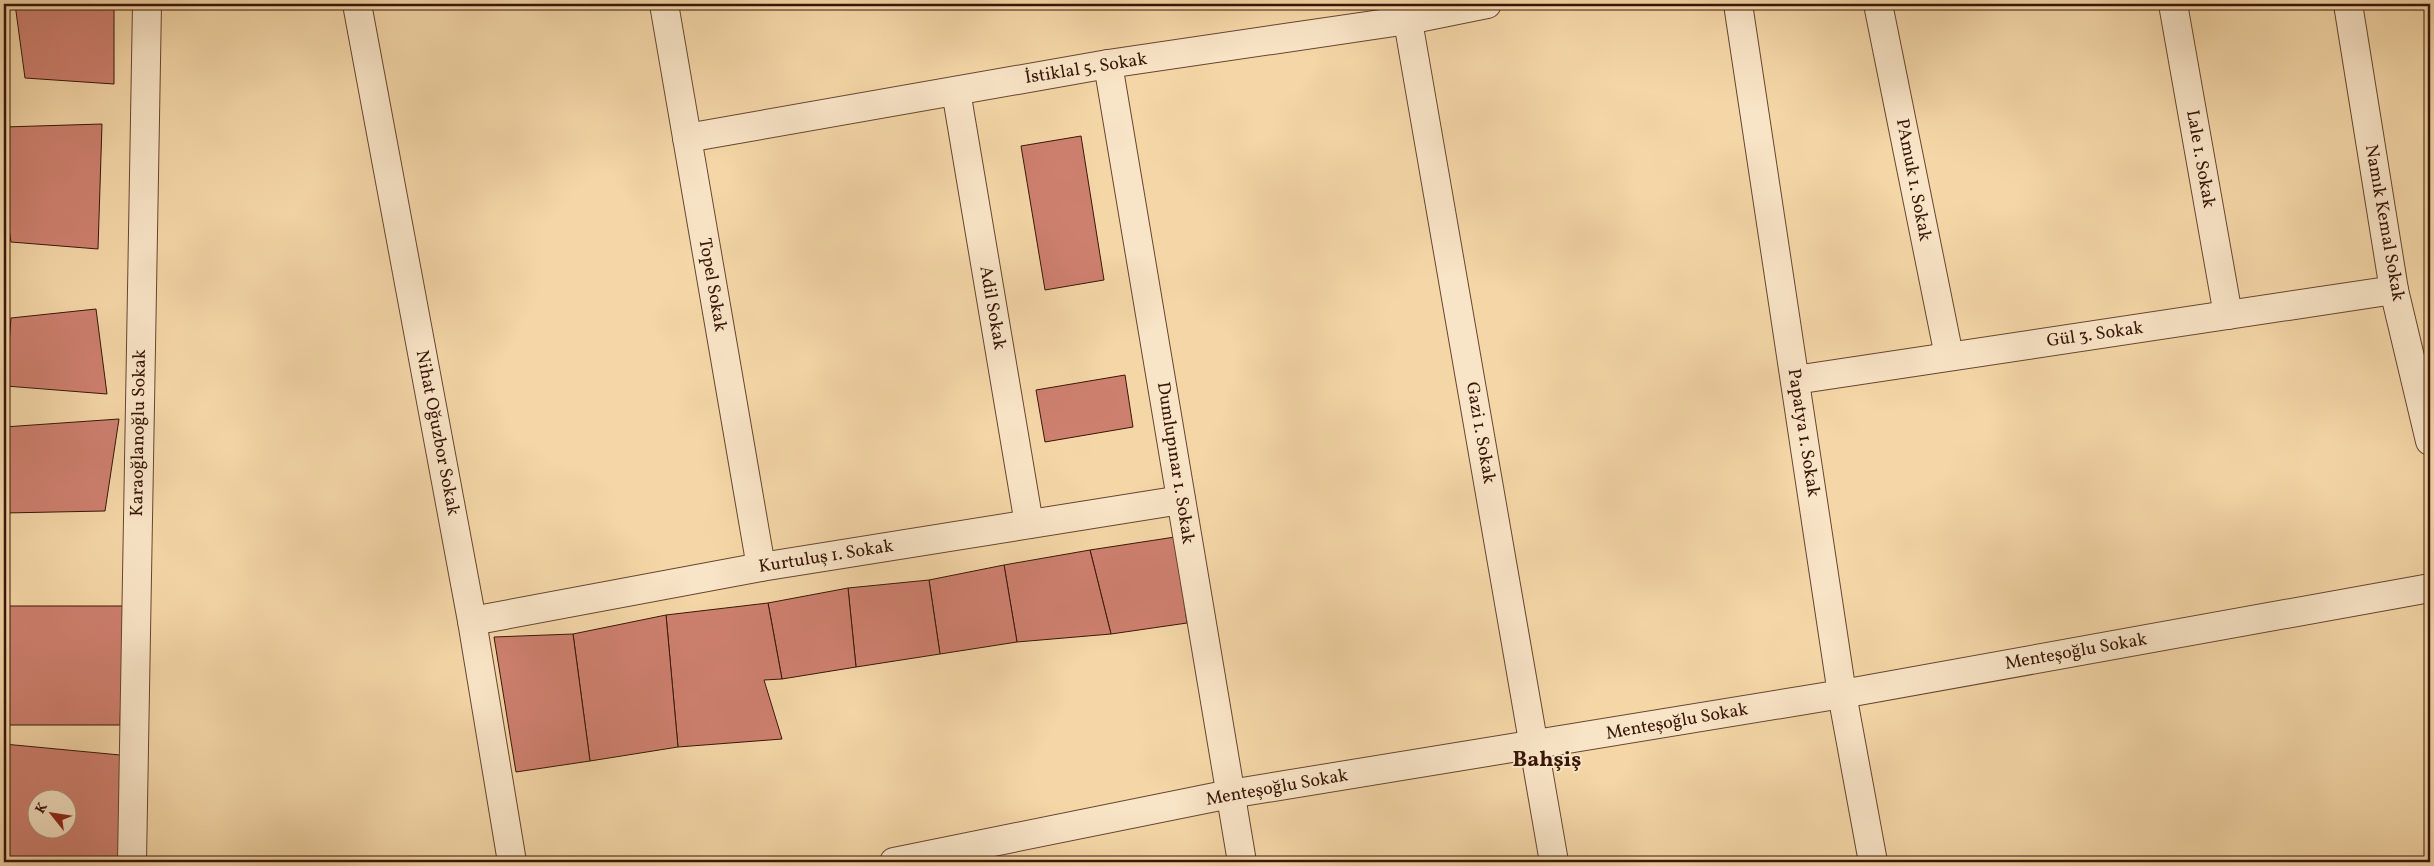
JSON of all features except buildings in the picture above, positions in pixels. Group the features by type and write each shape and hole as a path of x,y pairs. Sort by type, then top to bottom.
{"street":[{"name":"Karaoğlanoğlu Sokak","path":"132,862 147,4"},
{"name":"Nihat Oğuzbor Sokak","path":"357,4 472,621 512,862"},
{"name":"Topel Sokak","path":"664,4 761,567"},
{"name":"İstiklal 5. Sokak","path":"687,138 1406,12 1487,4"},
{"name":"Papatya 1. Sokak","path":"1738,4 1842,694 1872,862"},
{"name":"PAmuk 1. Sokak","path":"1878,4 1949,356"},
{"name":"Lale 1. Sokak","path":"2173,4 2228,315"},
{"name":"Namık Kemal Sokak","path":"2348,4 2394,290 2430,441"},
{"name":"Gazi 1. Sokak","path":"1406,12 1554,862"},
{"name":"Dumlupınar 1. Sokak","path":"1108,64 1242,862"},
{"name":"Adil Sokak","path":"956,91 1029,524"},
{"name":"Gül 3. Sokak","path":"1795,380 2394,290"},
{"name":"Kurtuluş 1. Sokak","path":"472,621 761,567 1181,500"},
{"name":"Menteşoğlu Sokak","path":"894,862 1230,794 1534,746 1842,694 2430,588"}],"district":[{"name":"Bahşiş","path":"1547,760"}]}
